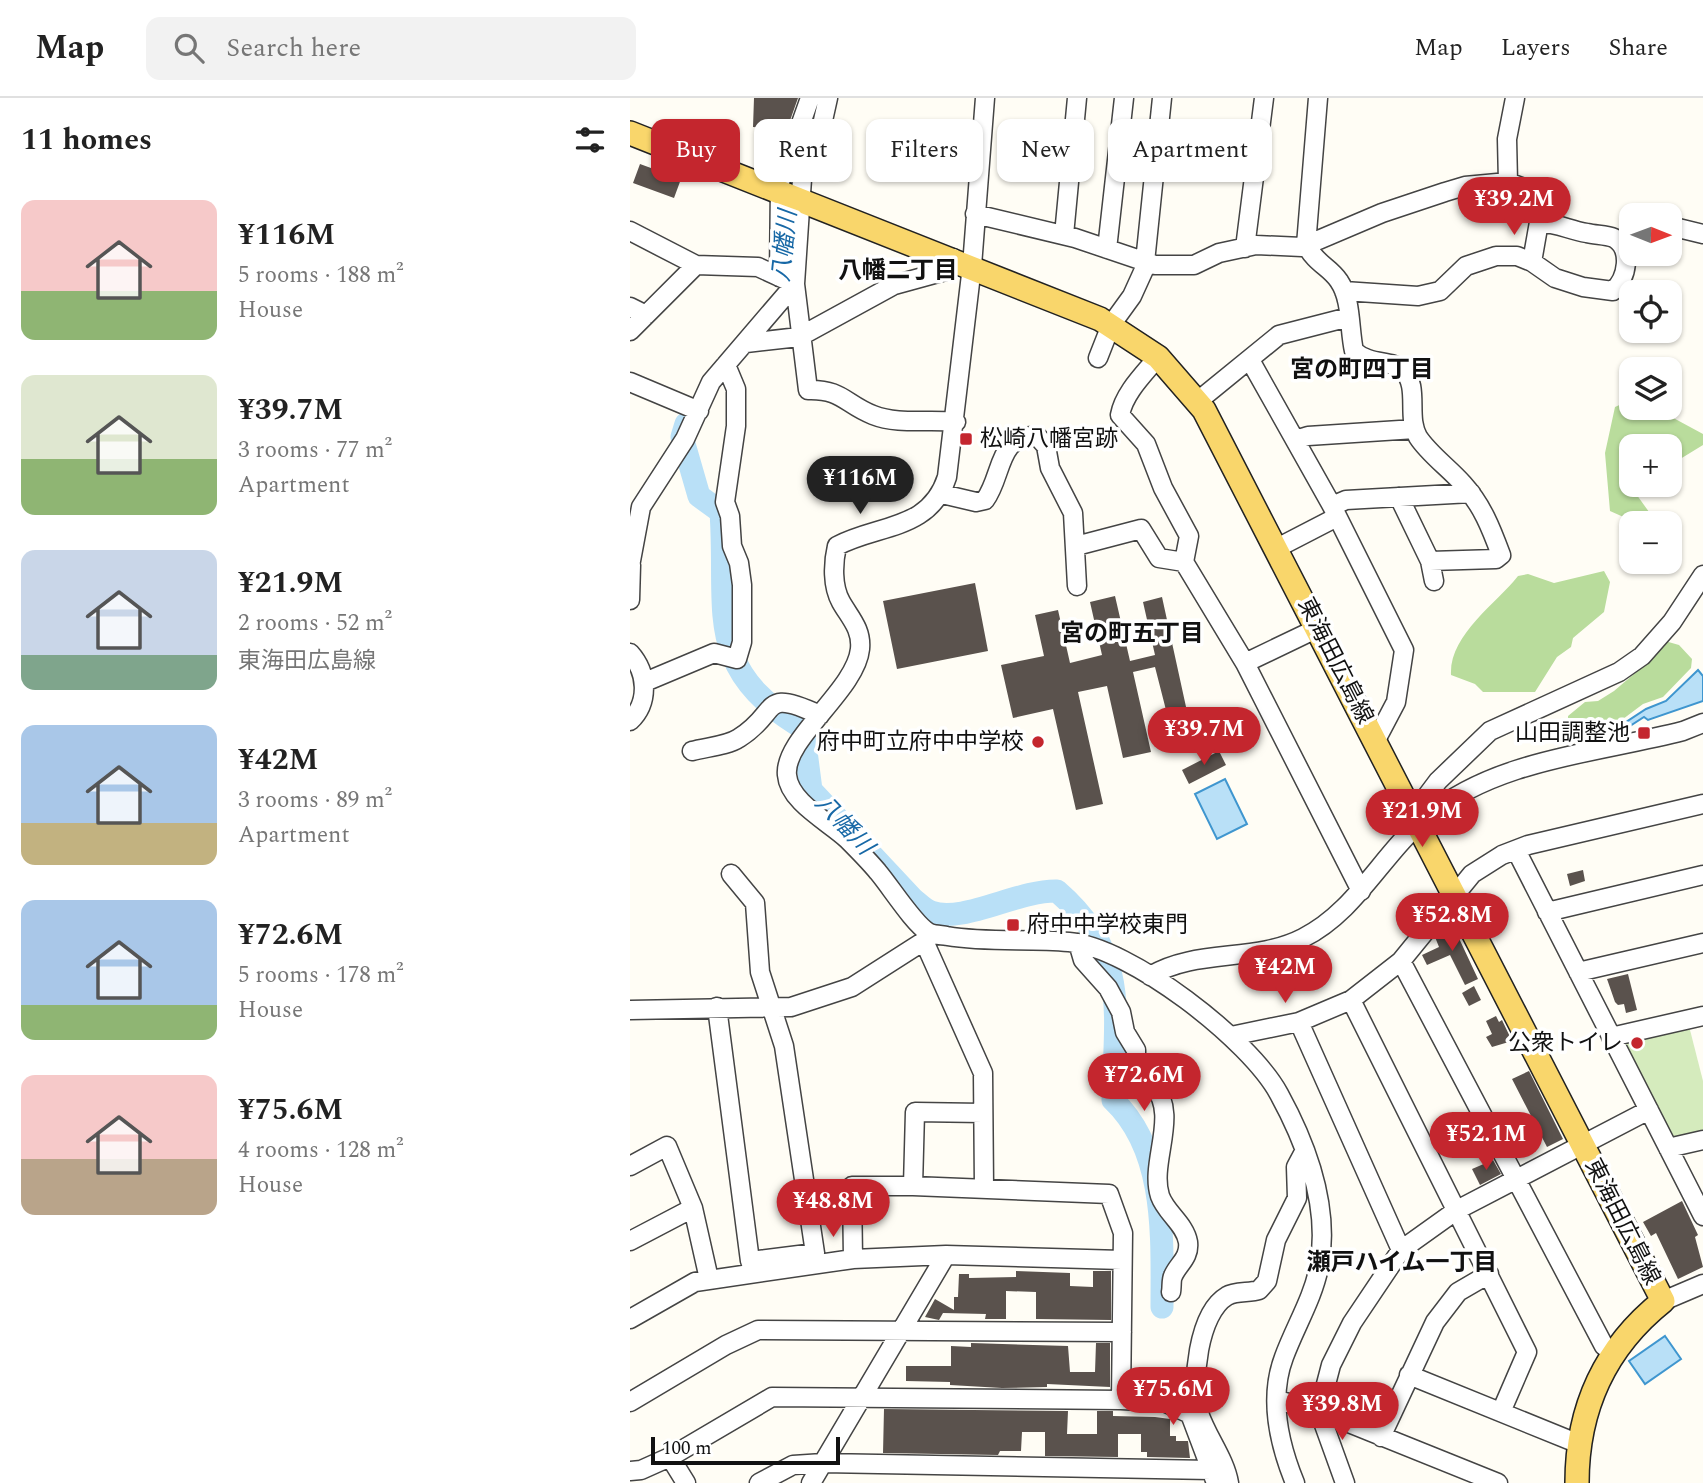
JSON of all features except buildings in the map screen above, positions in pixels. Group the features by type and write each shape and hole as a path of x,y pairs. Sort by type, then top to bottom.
{"main road":[{"name":"東海田広島線","path":"630,133 963,262 1111,325 1158,357 1198,401 1222,440 1663,1301 1631,1330 1613,1353 1588,1403 1579,1444 1577,1483"}],"street":[{"path":"810,98 789,195 787,281 808,390 829,389 872,415 892,420 956,422"},
{"path":"789,195 802,179 820,134 828,98"},
{"path":"984,1188 983,1073 926,936 878,872 846,838 792,792 786,773 795,749 856,665 860,647 857,625 839,599 833,564 837,546 852,537 891,529 918,516 942,494 956,422 963,262 975,214 985,98"},
{"path":"1064,235 1077,98"},
{"path":"1107,249 1124,98"},
{"path":"1098,358 1111,325 1132,296 1146,262 1162,98"},
{"path":"1245,248 1264,98"},
{"path":"1318,98 1306,245 1314,260 1339,279 1344,291 1354,351 1365,360 1393,364 1403,370 1412,385 1411,421 1419,438 1482,507 1501,555 1496,558 1430,561"},
{"path":"1508,182 1507,139 1515,98"},
{"path":"975,214 1064,235 1146,262 1194,265 1219,254 1245,248 1306,245 1445,192 1465,186 1508,182 1524,188 1535,205 1539,222 1532,262"},
{"path":"1539,222 1564,224 1583,232 1614,238 1619,236"},
{"path":"1682,229 1703,234"},
{"path":"630,231 696,265 758,267 787,281"},
{"path":"1344,291 1418,296 1440,291 1466,266 1496,256 1517,256 1532,262 1555,278 1583,287 1614,291 1622,284 1627,266 1622,247 1614,238"},
{"path":"746,343 799,337 894,285 945,271 963,262"},
{"path":"630,331 638,311 696,265"},
{"path":"630,600 631,565 641,507 685,439 711,382 746,343 787,281"},
{"path":"1198,401 1279,335 1349,317"},
{"path":"1158,357 1139,380 1122,406 1120,415 1146,444 1163,488 1189,536 1184,562 1245,663 1360,891"},
{"path":"1250,360 1334,511 1404,650 1396,702 1376,740"},
{"path":"645,682 714,653 737,659 742,642 739,563 732,546 730,516 725,502 736,426 736,389 726,365"},
{"path":"630,382 699,411"},
{"path":"1295,440 1308,436 1415,429"},
{"path":"942,494 976,502 985,500 993,490 1000,462 1010,444 1023,436 1037,436 1046,446 1050,468 1073,513 1077,586"},
{"path":"1277,548 1334,511 1346,500 1471,493"},
{"path":"1399,497 1430,561 1434,581"},
{"path":"1076,547 1141,529 1159,558 1184,562"},
{"path":"1418,824 1423,801 1438,781 1490,731 1619,672 1642,656 1672,622 1703,575"},
{"path":"1245,663 1318,628"},
{"path":"630,653 641,666 645,682 639,705 630,721"},
{"path":"692,751 737,740 752,729 776,702 791,702 820,715"},
{"path":"1150,976 1190,960 1276,950 1328,925 1418,824 1453,797 1485,781 1518,770 1661,737 1703,723"},
{"path":"1231,1036 1299,1021 1351,1000 1401,961 1472,874 1516,850 1703,804"},
{"path":"1516,850 1703,1216"},
{"path":"717,1007 750,1261 816,1253 783,1046 760,972 755,903 731,874"},
{"path":"1547,912 1703,875"},
{"path":"631,1013 717,1007 791,1007 852,987 926,936 978,941 1078,943 1111,953 1150,976 1231,1036 1254,1060 1279,1093 1304,1152 1320,1206 1321,1249 1311,1292 1279,1371 1277,1400 1281,1444 1295,1483"},
{"path":"1078,943 1083,960 1108,988 1121,1012 1125,1032 1136,1050 1136,1071 1153,1085 1161,1100 1164,1116 1157,1182 1161,1199 1178,1222 1188,1243 1186,1258 1173,1276 1171,1292"},
{"path":"1578,972 1703,943"},
{"path":"1401,961 1604,1346 1613,1353"},
{"path":"1351,1000 1527,1352 1500,1412"},
{"path":"1611,1037 1703,1016"},
{"path":"1299,1021 1401,1250"},
{"path":"1346,1483 1319,1411 1331,1365 1352,1323 1401,1250 1457,1210 1648,1110"},
{"path":"913,1186 915,1112 983,1113"},
{"path":"1668,1148 1703,1140"},
{"path":"630,1166 667,1146 694,1208 709,1279"},
{"path":"1229,1483 1199,1411 1196,1393 1202,1335 1213,1309 1229,1294 1259,1290 1267,1281 1276,1240 1297,1198 1296,1167 1304,1152"},
{"path":"853,1259 852,1186 984,1188 1110,1195 1123,1233 1121,1400"},
{"path":"630,1241 694,1208"},
{"path":"630,1319 695,1282 853,1259 946,1255 1122,1260"},
{"path":"811,1483 946,1255"},
{"path":"1381,1437 1435,1322 1458,1292 1489,1275"},
{"path":"1663,1301 1703,1284"},
{"path":"630,1402 726,1345 758,1330 1122,1332"},
{"path":"1409,1375 1579,1444"},
{"path":"630,1471 641,1470 670,1457 772,1397 863,1396 1164,1402 1190,1414 1214,1477 999,1475 822,1464 793,1465 759,1483"},
{"path":"1277,1400 1319,1411 1498,1483"},
{"path":"670,1457 685,1483"}],"green space":[{"path":"1619,405 1619,420 1677,420 1703,434 1703,445 1682,458 1682,434 1619,434 1619,497 1638,497 1648,511 1619,511 1619,515 1610,511 1605,453 1615,407"},
{"path":"1604,571 1610,582 1604,612 1573,638 1571,647 1557,657 1535,692 1483,692 1475,684 1451,675 1452,660 1466,633 1518,576 1528,574 1554,583"},
{"path":"1665,641 1679,645 1692,659 1691,668 1663,697 1643,704 1603,734 1568,723 1568,716 1585,702 1598,701 1614,691 1641,668"},
{"path":"1689,1026 1703,1081 1703,1131 1674,1138 1670,1136 1624,1048 1628,1039"}],"water":[{"path":"1698,670 1703,676 1703,701 1648,720 1644,717 1616,735 1614,730 1646,709 1666,701"},
{"path":"1225,779 1247,824 1217,839 1195,794"},
{"path":"1665,1336 1681,1359 1645,1384 1629,1361"}],"waterway":[{"name":"八幡川","path":"786,241 792,182"},
{"name":"八幡川","path":"686,424 682,437 699,496 721,512 723,608 727,635 735,660 749,683 771,706 803,728 811,790 913,899 929,911 944,915 958,914 1042,892 1057,891 1097,938 1113,987 1113,1100 1131,1121 1143,1144 1158,1197 1162,1307"}],"place":[{"name":"松崎八幡宮跡","path":"966,439"},
{"name":"山田調整池","path":"1644,733"},
{"name":"府中町立府中中学校","path":"1038,742"},
{"name":"府中中学校東門","path":"1013,925"},
{"name":"公衆トイレ","path":"1637,1043"}],"district":[{"name":"八幡二丁目","path":"898,271"},
{"name":"宮の町四丁目","path":"1362,370"},
{"name":"宮の町五丁目","path":"1132,634"},
{"name":"瀬戸ハイム一丁目","path":"1402,1263"}]}
